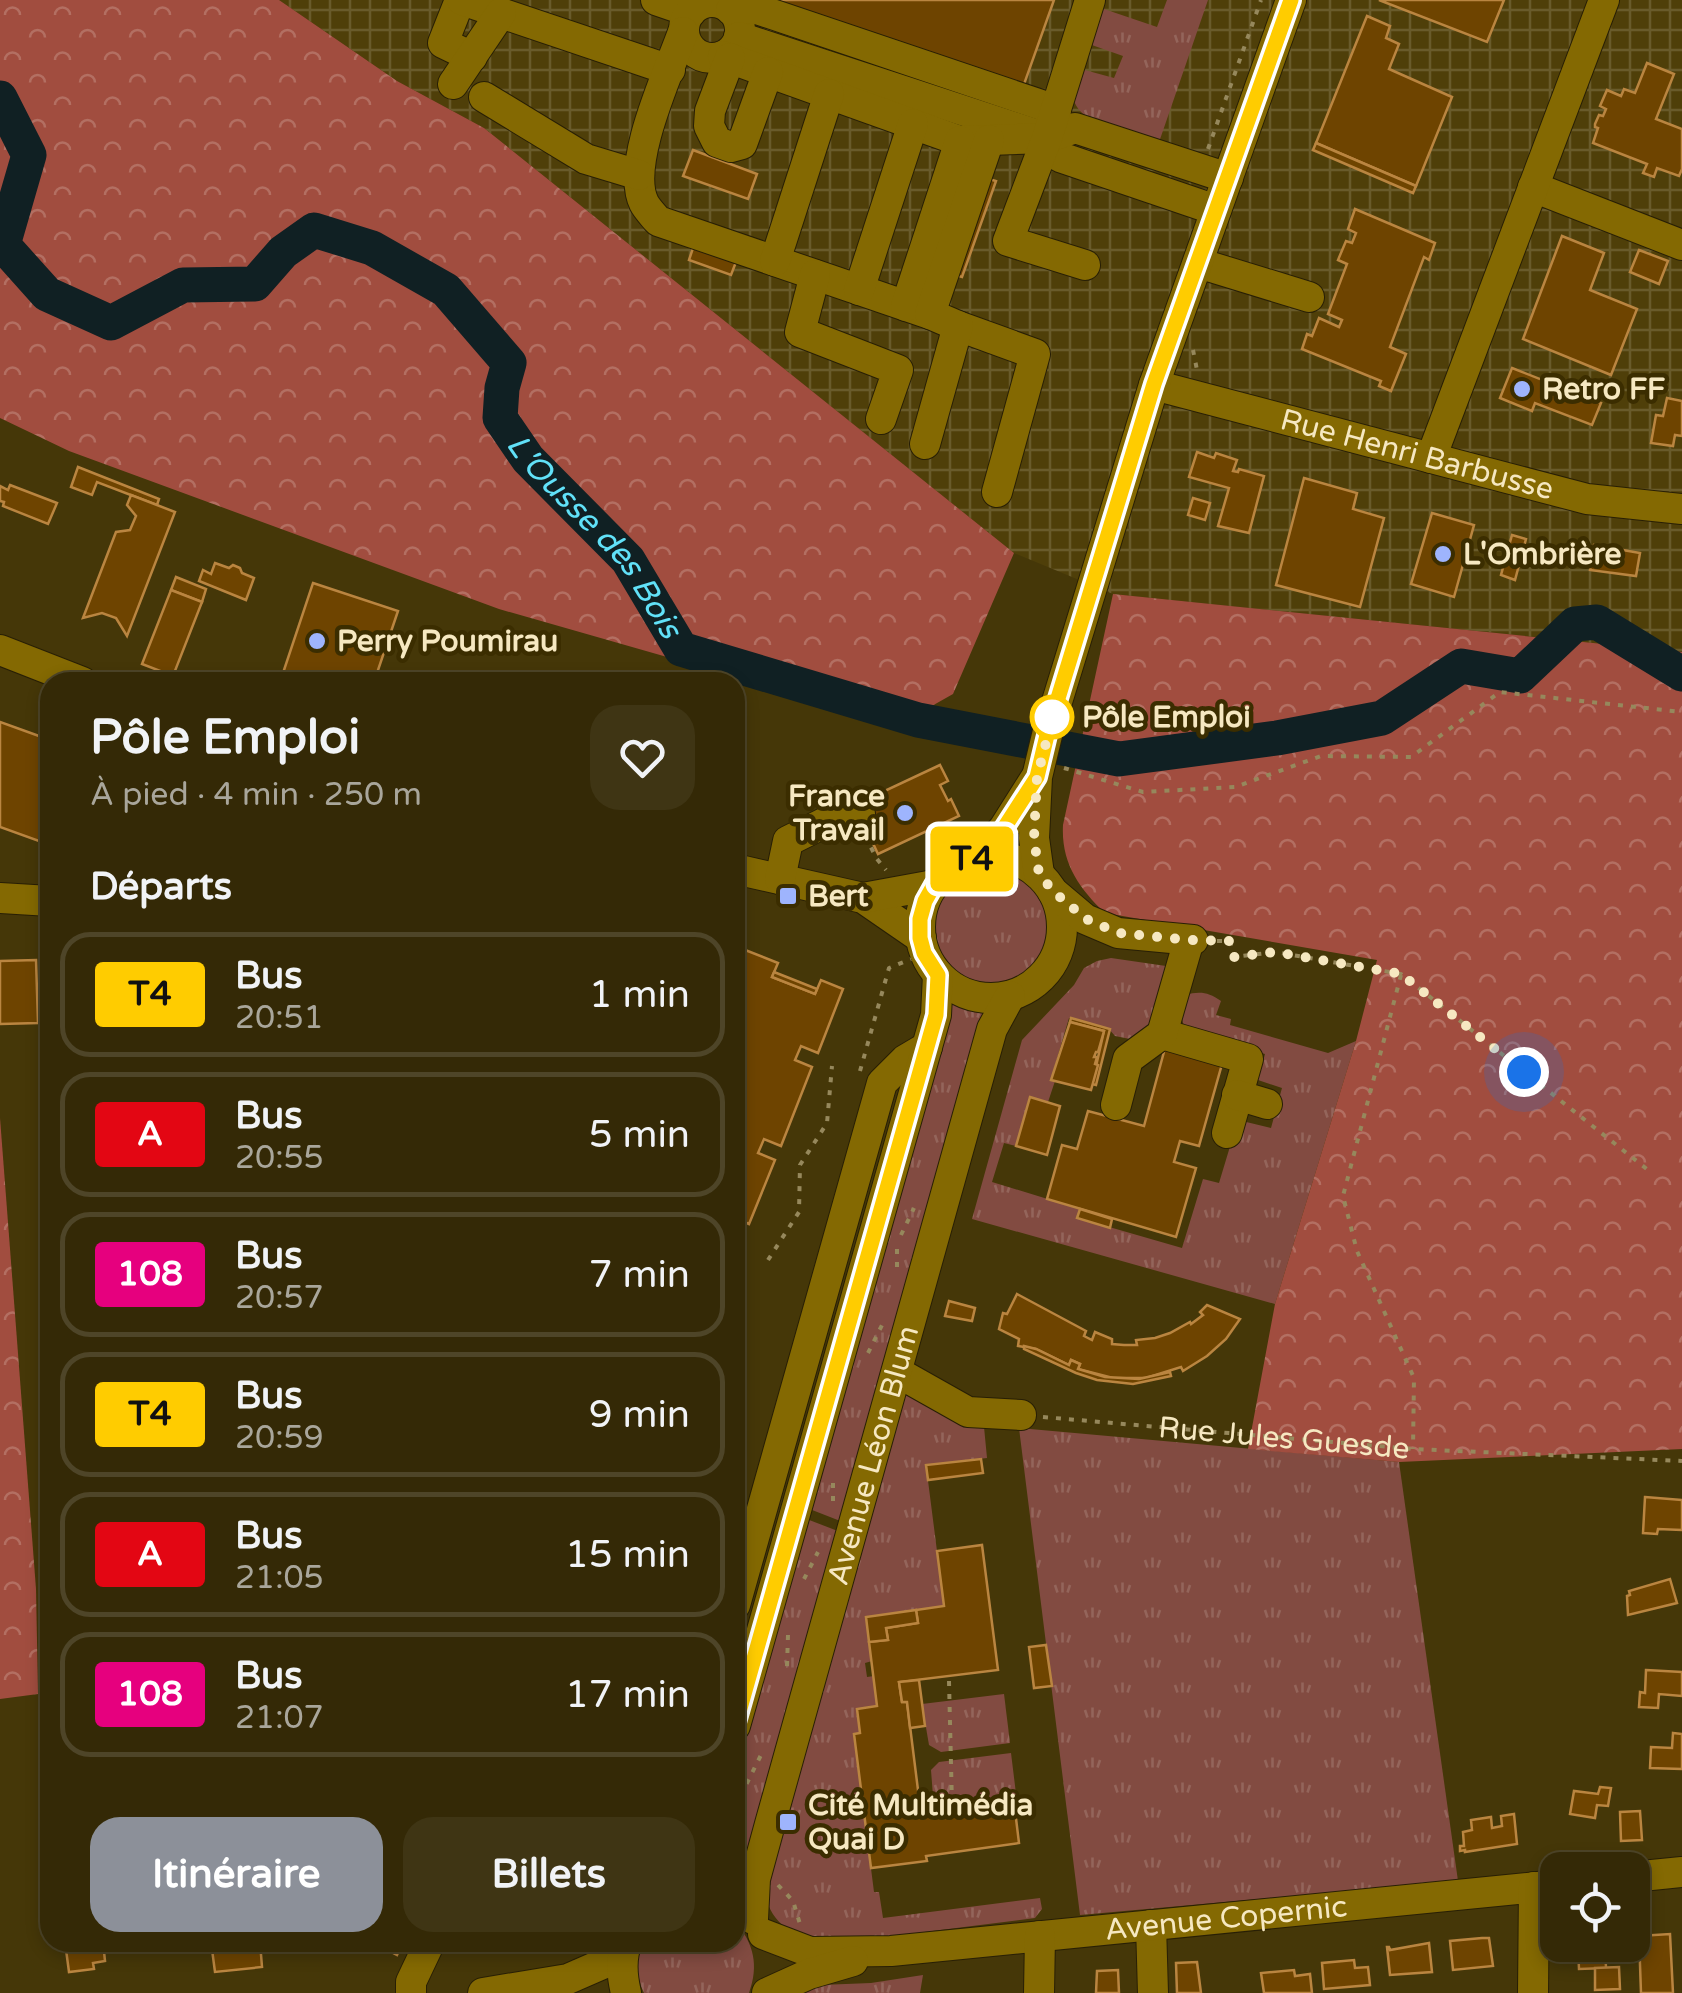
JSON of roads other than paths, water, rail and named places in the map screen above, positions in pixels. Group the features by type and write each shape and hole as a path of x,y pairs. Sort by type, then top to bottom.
{"street":[{"path":"472,57 443,43 461,0 670,70"},
{"path":"656,0 713,26 1074,128 1192,176 1216,210"},
{"path":"1085,265 1008,242 1052,124 1090,0"},
{"path":"1192,176 1291,0"},
{"path":"1431,458 1598,2"},
{"path":"454,84 501,13"},
{"path":"713,26 670,70 640,158 644,204 658,221 1035,354 997,492"},
{"path":"713,26 768,72 913,124 975,140 1052,124"},
{"path":"713,26 709,126 717,142 732,148 742,144 768,72"},
{"path":"775,261 829,94"},
{"path":"484,97 586,160 639,175"},
{"path":"860,290 913,124"},
{"path":"925,444 931,315 975,140"},
{"path":"1192,176 1216,210"},
{"path":"1533,187 1682,244"},
{"path":"1116,1105 1128,1058 1162,1034 1191,940 1118,933 1086,919 1046,883 1021,862 1000,856 962,862 946,872 925,901 920,919 924,953 938,975 971,996 1010,996 1029,988 1056,958 1062,936 1061,913 1046,883 1034,838 1039,769 1154,384 1216,210"},
{"path":"1198,264 1308,296"},
{"path":"815,275 800,332 898,370 881,419"},
{"name":"Rue Henri Barbusse","path":"1154,384 1587,498 1682,509"},
{"path":"0,650 56,672"},
{"path":"979,857 1004,828 1039,769"},
{"path":"780,879 788,842 828,822 861,821"},
{"path":"745,871 863,898 920,938"},
{"path":"863,898 934,885"},
{"path":"0,898 40,900"},
{"path":"1056,958 1118,933"},
{"name":"Avenue Léon Blum","path":"745,1701 777,1623 936,1015 938,975"},
{"name":"Avenue Léon Blum","path":"767,1993 770,1953 750,1919 757,1873 992,1029 1010,996"},
{"path":"1162,1034 1248,1059 1252,1100 1227,1134"},
{"path":"745,1568 882,1082 926,1047"},
{"path":"897,1372 968,1412 1021,1416"},
{"path":"745,1631 777,1623"},
{"path":"1650,1875 1682,1872"},
{"name":"Avenue Copernic","path":"750,1919 810,1952 892,1951 1540,1887"},
{"path":"1151,1924 1152,1993"},
{"path":"1533,1993 1540,1935"},
{"path":"1040,1936 1040,1993"},
{"name":"Avenue Copernic","path":"767,1993 809,1974 892,1951"},
{"path":"411,1993 426,1952"},
{"path":"483,1993 568,1979 614,1952"},
{"path":"623,1952 626,1993"}],"waterway":[{"name":"L'Ousse des Bois","path":"0,98 29,155 3,245 47,294 111,323 183,285 255,284 283,252 314,230 372,248 446,290 509,363 500,418 528,459 628,560 681,649 918,720 1119,759 1277,738 1382,718 1461,666 1520,676 1575,624 1597,622 1682,674"}],"place":[{"name":"Retro FF","path":"1522,389"},
{"name":"L'Ombrière","path":"1443,554"},
{"name":"Perry Poumirau","path":"317,641"},
{"name":"Pôle Emploi","path":"1052,717"},
{"name":"France Travail","path":"905,813"},
{"name":"Bert","path":"788,896"},
{"name":"Cité Multimédia Quai D","path":"788,1822"}]}
